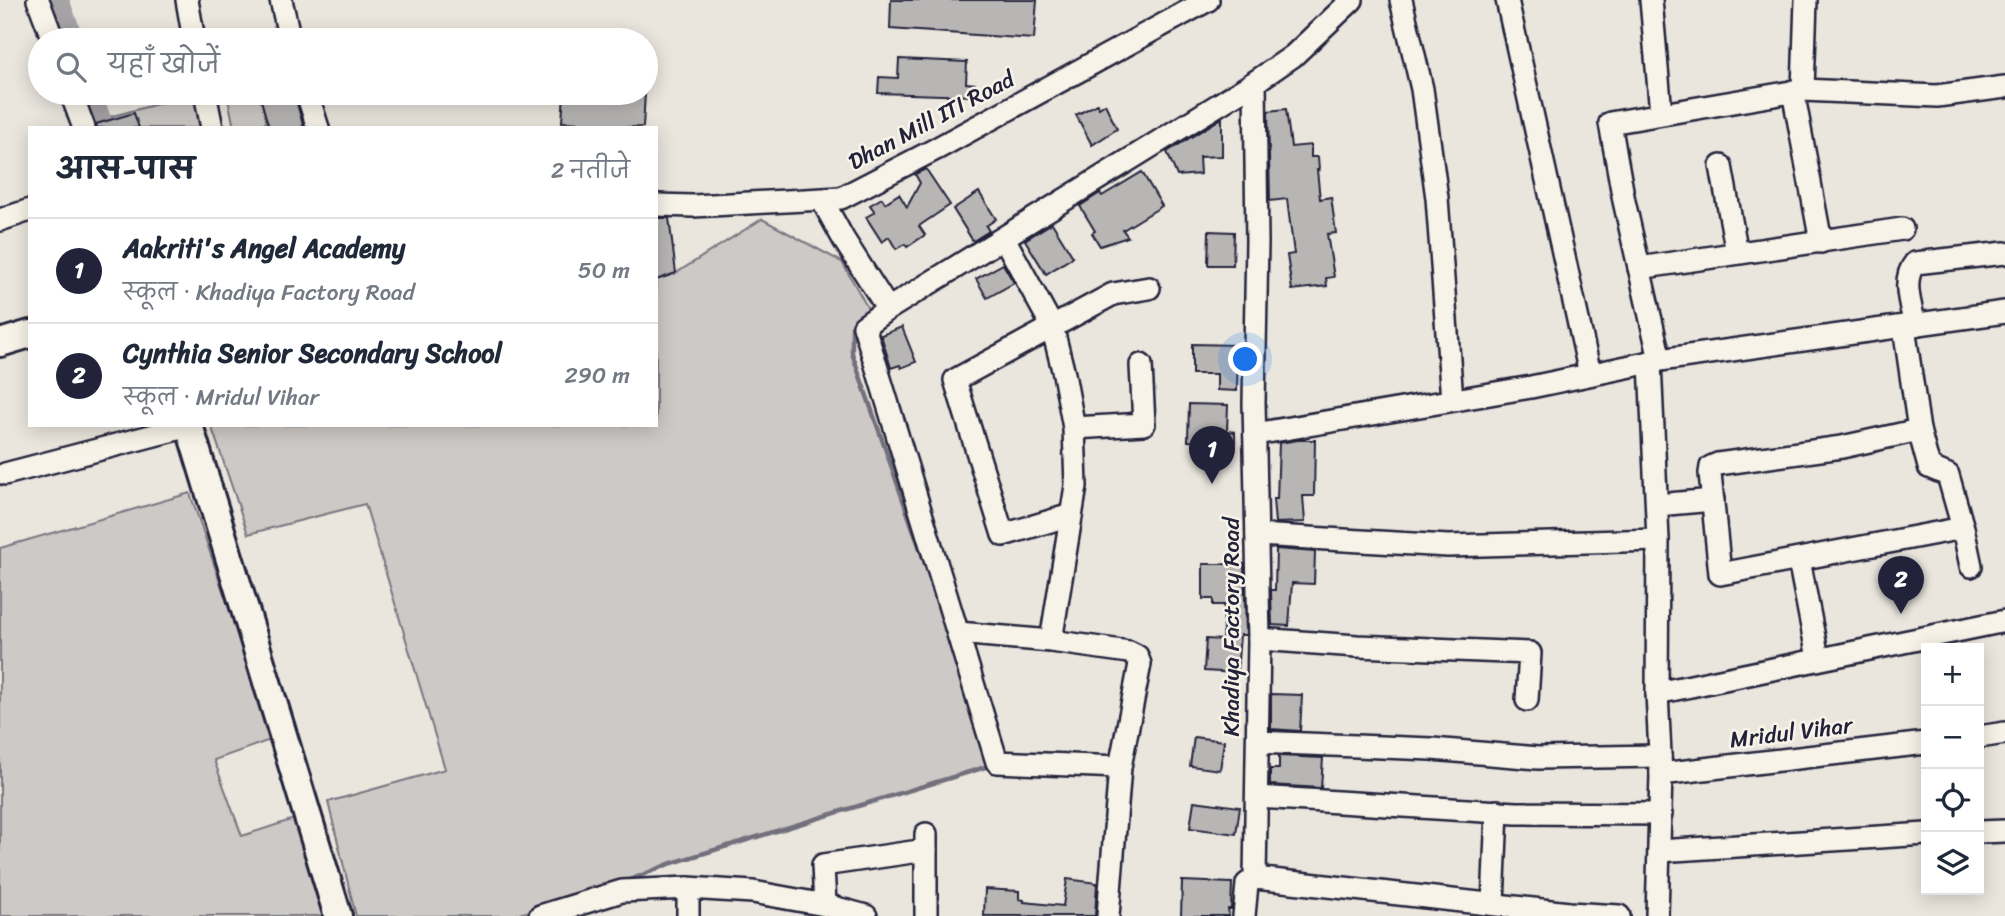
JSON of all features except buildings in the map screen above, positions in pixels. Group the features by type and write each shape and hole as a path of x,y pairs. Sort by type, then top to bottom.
{"main road":[{"path":"0,343 28,335"},
{"path":"189,427 338,916"}],"street":[{"path":"38,0 48,28"},
{"path":"187,0 192,28"},
{"path":"281,0 287,28"},
{"name":"Dhan Mill ITI Road","path":"658,205 693,206 841,198 1209,0"},
{"path":"1120,767 997,762 864,326 1255,82 1293,56 1352,0"},
{"path":"1401,0 1422,89 1437,198 1452,400"},
{"path":"1507,0 1590,374"},
{"path":"1651,0 1661,113"},
{"path":"1806,0 1798,91 1821,242"},
{"name":"Khadiya Factory Road","path":"1244,916 1247,884 1255,878 1258,742 1255,82"},
{"path":"1657,916 1661,765 1657,693 1655,361 1610,123 1798,91 1937,96 2005,88"},
{"path":"75,105 83,126"},
{"path":"207,105 212,126"},
{"path":"311,105 317,126"},
{"path":"1721,166 1737,253"},
{"path":"822,200 888,309"},
{"path":"0,220 28,211"},
{"path":"1639,268 1902,229"},
{"path":"1004,238 1052,326 1074,428 1076,486 1051,640"},
{"path":"1971,566 1948,475 1929,467 1919,430 1907,280 1915,264 2005,253"},
{"path":"1071,515 1003,535 955,380 1113,294 1149,288"},
{"path":"1255,434 1531,387 1655,361 2005,312"},
{"path":"1074,428 1144,424 1141,365"},
{"path":"5,474 185,427"},
{"path":"1919,430 1842,447 1712,467 1710,473 1720,575 1963,528"},
{"path":"1657,505 1713,500"},
{"path":"1257,535 1448,546 1658,540"},
{"path":"1799,560 1818,658"},
{"path":"1657,693 2005,621"},
{"path":"958,633 1051,640 1129,652 1138,656 1140,664 1120,767 1108,916"},
{"path":"1259,639 1530,653 1527,700"},
{"path":"1984,736 2005,733"},
{"name":"Mridul Vihar","path":"1258,742 1432,749 1661,765 1921,743"},
{"path":"1257,797 1591,815 1661,814"},
{"path":"1493,904 1497,811"},
{"path":"1984,832 2005,831"},
{"path":"1660,851 1921,834"},
{"path":"825,905 823,865 926,842 926,916"},
{"path":"1255,878 1493,904 1534,913 1619,916"},
{"path":"688,888 688,916"},
{"path":"540,916 584,909 622,891 688,888 753,892 825,905 864,916"}],"shaded area":[{"path":"154,105 201,105 206,126 111,126 109,117"},
{"path":"229,105 262,105 267,122 255,126 234,126"},
{"path":"762,219 842,262 870,312 852,327 852,353 951,636 989,766 670,864 592,895 511,916 356,916 328,802 445,769 365,504 248,534 212,427 658,427 658,279 676,273"},
{"path":"190,493 273,739 214,760 242,836 297,818 329,916 0,916 0,548"}],"waterway":[{"path":"60,0 70,28"},
{"path":"97,105 104,126"},
{"path":"859,321 852,326 852,353 926,566"},
{"path":"625,882 669,864 989,766 987,761"}],"place":[{"name":"Aakriti's Angel Academy","path":"1212,484"},
{"name":"Cynthia Senior Secondary School","path":"1901,614"}]}
